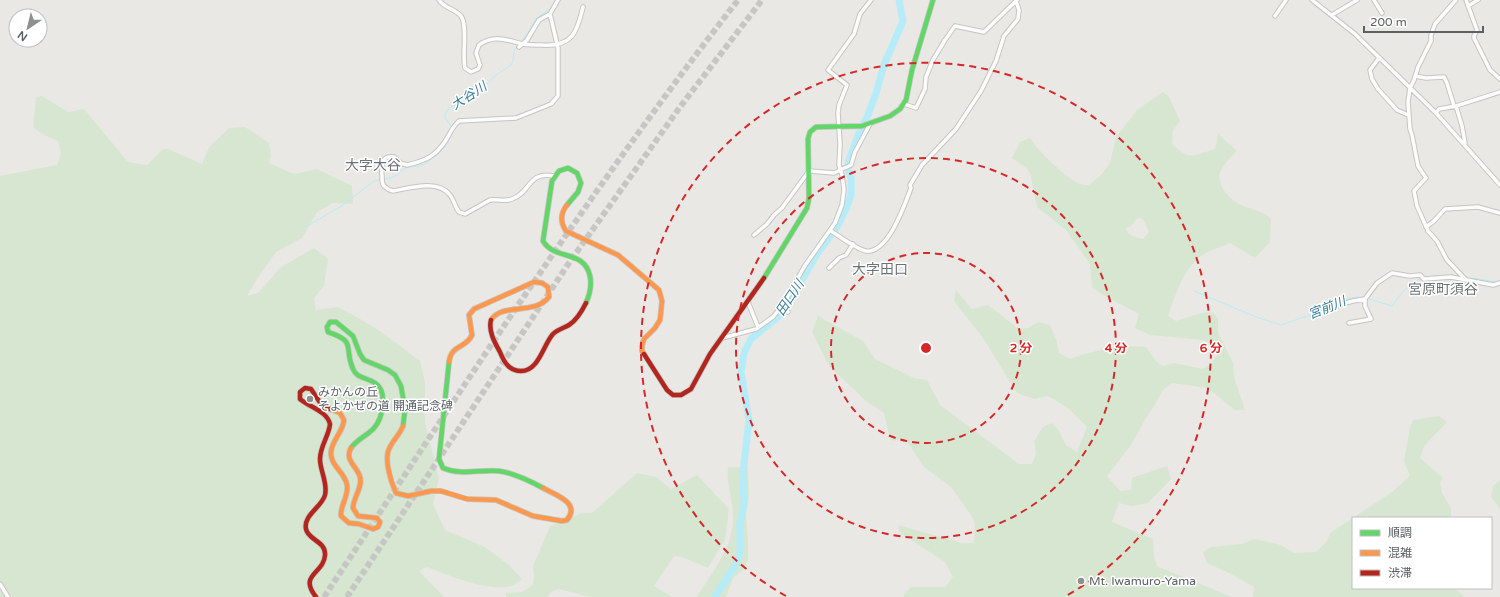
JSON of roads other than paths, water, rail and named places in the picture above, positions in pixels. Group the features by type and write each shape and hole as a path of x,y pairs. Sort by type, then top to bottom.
{"street":[{"path":"439,0 444,6 458,13 464,21 464,64 467,71 471,72 478,69 480,65 476,53 479,45 486,41 498,38 524,44 550,46 564,44 572,36 580,21 584,7"},
{"path":"519,48 524,44 539,20 550,14 558,0"},
{"path":"721,338 758,327 773,317 782,308 804,267 831,231 837,218 844,195 842,170 839,165 839,104 847,85 830,72 829,69 854,34 860,14 871,0"},
{"path":"316,597 310,590 309,581 324,560 326,553 321,544 307,532 305,525 308,518 320,505 325,495 326,488 320,470 319,460 322,446 329,432 330,423 326,416 300,399 300,392 304,388 309,388 312,390 321,404 336,410 343,417 343,426 333,443 331,454 333,464 345,478 348,486 347,494 340,510 341,516 349,523 359,524 373,529 378,527 380,522 377,518 358,516 352,509 352,504 359,488 361,478 359,472 350,461 348,455 351,447 371,431 378,422 383,398 382,391 377,383 356,374 347,342 342,336 330,333 327,329 328,324 333,321 340,324 350,333 364,360 388,370 397,378 401,386 405,414 404,424 400,434 389,448 387,459 392,485 396,493 408,496 431,491 441,491 467,499 496,500 523,513 540,518 564,521 570,517 572,508 569,503 518,476 499,471 452,472 443,468 439,459 450,354 471,338 472,332 469,318 472,310 480,305 534,282 542,283 548,287 549,297 544,304 499,312 490,322 491,330 506,365 514,371 525,372 535,365 552,334 575,319 590,298 591,279 585,265 581,260 570,255 550,250 544,243 543,235 554,176 561,170 569,168 576,171 580,178 581,185 579,190 562,213 562,224 566,232 615,253 655,286 661,293 662,304 660,320 655,328 644,339 642,349 644,357 669,392 678,396 685,394 689,391 706,359 762,282 807,208 809,198 808,139 810,132 816,127 855,127 868,124 890,116 904,104 912,70 933,0"},
{"path":"831,231 865,251 872,250 882,244 897,223 911,188 910,185 922,165 956,129 991,72 1004,36 1018,19 1020,10 1016,0 984,32 955,26 933,60 926,76 925,89 916,108 904,104"},
{"path":"1275,16 1286,0"},
{"path":"1312,0 1355,34 1436,113 1500,185"},
{"path":"1332,15 1357,0"},
{"path":"1374,0 1382,13"},
{"path":"1456,0 1435,24 1431,35 1432,41 1418,67 1410,88 1408,115 1418,166 1426,178 1414,192 1417,206 1426,227 1437,241 1447,260 1466,280"},
{"path":"1466,0 1477,30 1474,38 1490,70 1500,79"},
{"path":"1468,6 1478,0"},
{"path":"550,14 557,44 558,96 552,104 516,118 459,121 433,156 407,165 400,163 394,157 386,157 383,160 381,167 383,184 389,190 393,191 431,186 440,188 450,195 459,212 466,214 490,200 494,199 501,201 518,196 541,175 554,176"},
{"path":"1379,58 1370,70 1374,83 1397,110 1408,115"},
{"path":"1415,76 1426,78 1444,77 1462,126 1465,144"},
{"path":"1436,113 1439,110 1500,92"},
{"path":"809,171 831,173 850,166 868,124"},
{"path":"754,235 782,208 809,171"},
{"path":"1426,227 1445,209 1478,207 1500,213"},
{"path":"829,268 839,258 846,255 853,244"},
{"path":"1349,323 1371,319 1365,306 1365,299 1377,283 1392,273 1410,276 1420,275 1424,279 1451,277 1493,285 1500,283"},
{"path":"1315,316 1340,304 1365,299"},
{"path":"748,302 758,327"},
{"path":"782,308 787,312"},
{"path":"0,584 8,597"}],"waterway":[{"name":"大谷川","path":"554,4 556,0"},
{"name":"田口川","path":"715,597 736,564 740,553 740,524 744,504 743,473 749,420 741,372 744,353 751,339 783,313 817,254 837,227 846,209 851,195 851,177 848,169 849,160 859,133 868,115 884,65 903,21 899,0"},
{"name":"大谷川","path":"521,42 537,18 547,12 552,6"},
{"name":"大谷川","path":"452,128 445,118 445,114 450,107 462,104 467,97 479,91 496,75 511,65 514,51 519,44"},
{"name":"大谷川","path":"384,179 394,176 408,167 419,166 435,157 448,143 452,131"},
{"name":"大谷川","path":"306,227 343,205 374,181 381,179"},
{"name":"宮前川","path":"1425,277 1446,275 1459,276"},
{"name":"宮前川","path":"1465,277 1497,282"},
{"name":"宮前川","path":"1366,298 1392,306 1409,286 1422,278"},
{"name":"宮前川","path":"1194,291 1256,317 1281,325 1319,312"},
{"name":"宮前川","path":"1329,308 1332,305 1345,300 1363,297"}],"tunnel":[{"path":"324,597 525,294 629,145 738,0"},
{"path":"347,597 571,260 680,107 762,0"}],"place":[{"name":"みかんの丘 そよかぜの道 開通記念碑","path":"310,399"},
{"name":"Mt. Iwamuro-Yama","path":"1081,581"}],"district":[{"name":"大字大谷","path":"373,165"},
{"name":"大字田口","path":"880,269"},
{"name":"宮原町須谷","path":"1443,289"}]}
